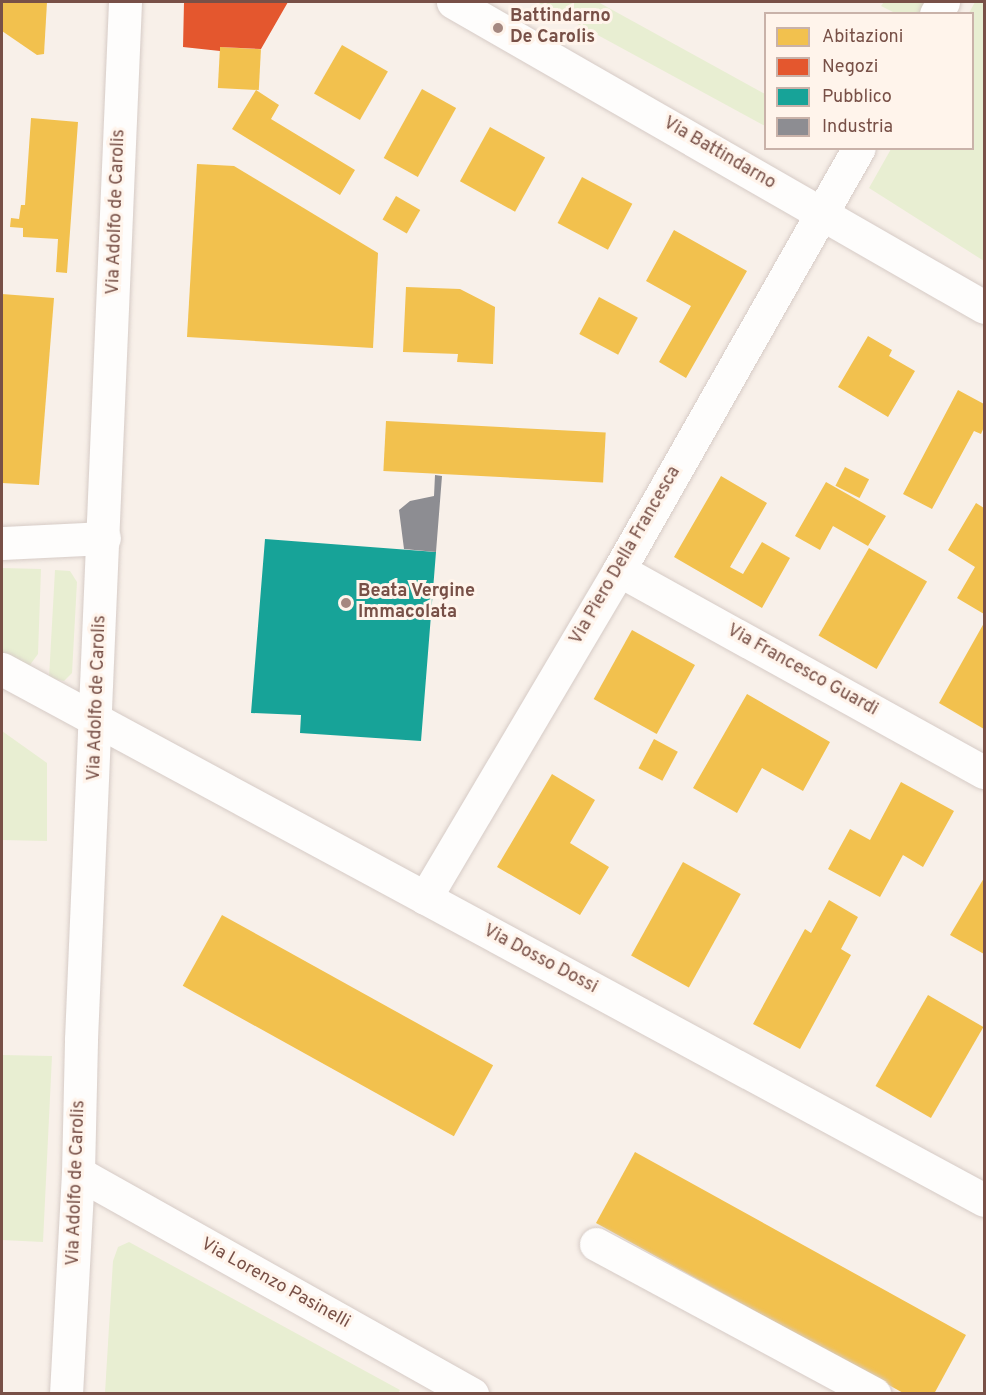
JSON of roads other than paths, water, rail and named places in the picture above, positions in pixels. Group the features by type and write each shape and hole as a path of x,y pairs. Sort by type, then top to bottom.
{"street":[{"name":"Via Adolfo de Carolis","path":"66,1394 78,1173 81,1039 97,719 125,2"},
{"name":"Via Battindarno","path":"453,2 984,307"},
{"name":"Via Piero Della Francesca","path":"425,898 619,570 858,150"},
{"path":"2,543 104,538"},
{"name":"Via Francesco Guardi","path":"619,570 984,772"},
{"name":"Via Dosso Dossi","path":"2,669 984,1200"},
{"name":"Via Lorenzo Pasinelli","path":"78,1173 472,1394"},
{"path":"596,1244 874,1394"}],"place":[{"name":"Battindarno De Carolis","path":"498,28"},
{"name":"Beata Vergine Immacolata","path":"346,603"}]}
